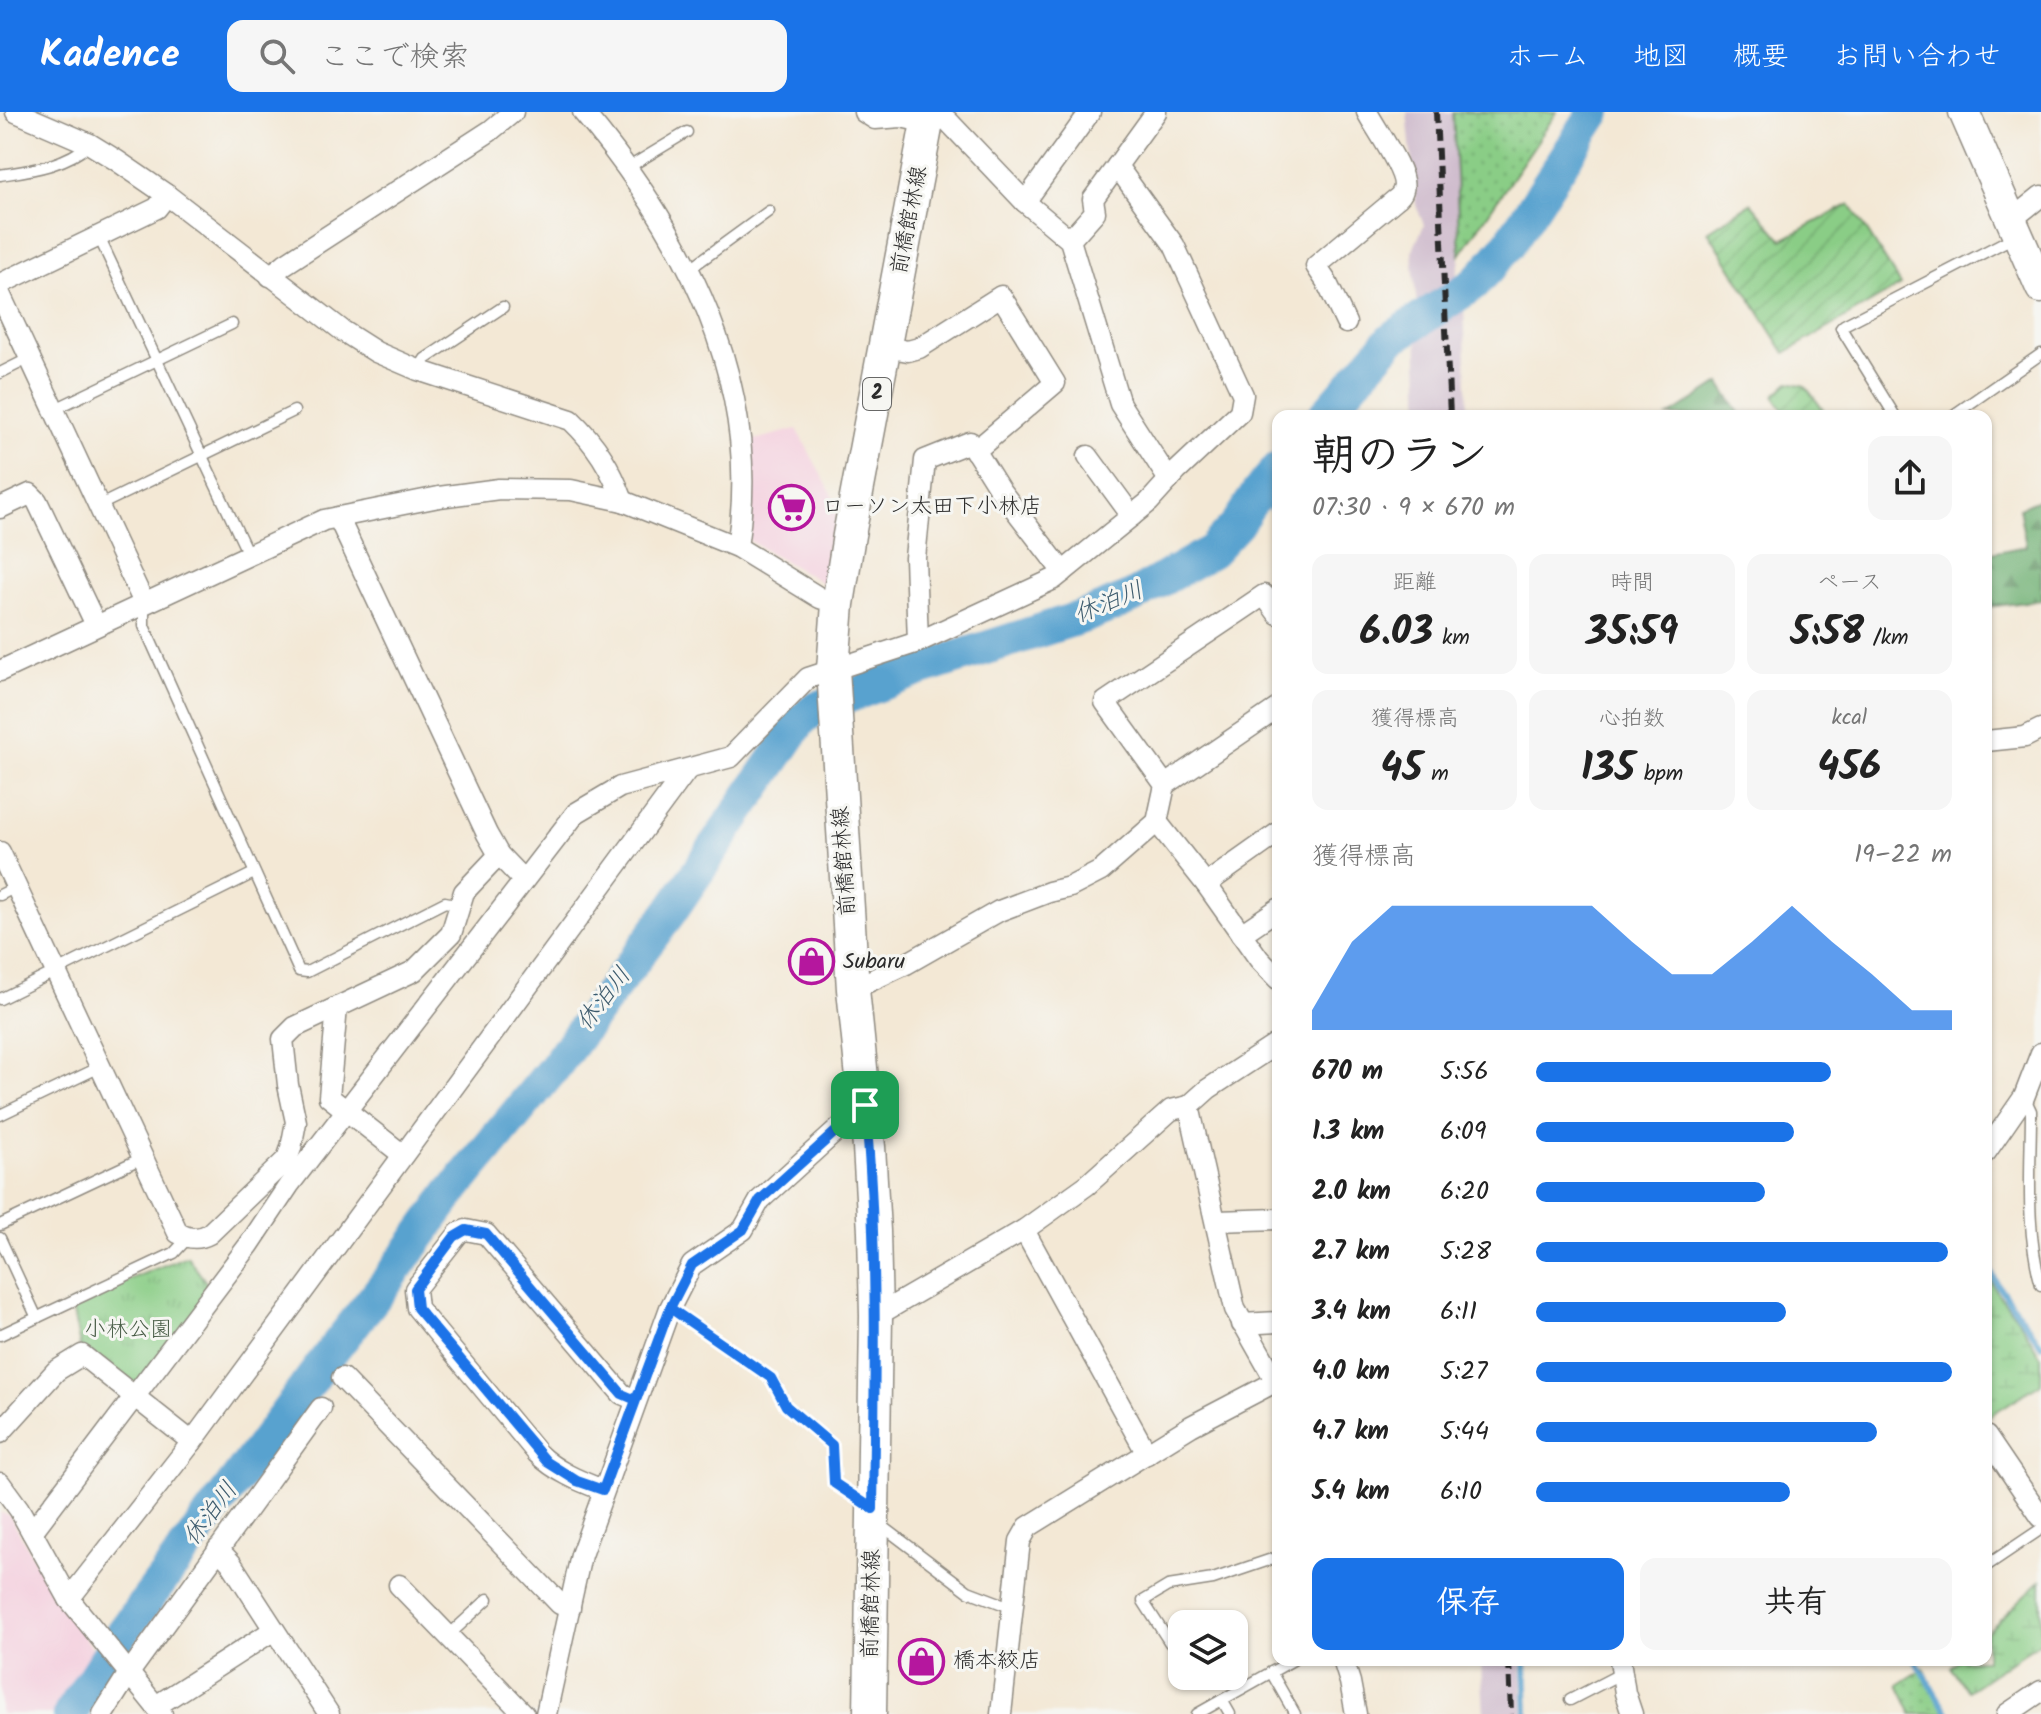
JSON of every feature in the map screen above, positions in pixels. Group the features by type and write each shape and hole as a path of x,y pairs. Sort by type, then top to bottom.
{"main road":[{"path":"1964,112 2041,288"},
{"name":"前橋館林線","path":"870,1714 876,1316 874,1231 853,989 834,684 838,604 931,116"}],"street":[{"path":"16,112 90,144 167,195 343,331 376,352 418,370 571,420 604,457 623,501"},
{"path":"270,276 490,131 513,112"},
{"path":"583,112 629,167 654,206 717,332 731,375 742,436 737,547"},
{"path":"864,112 875,119 931,116 947,120 1025,202 1070,240 1120,404 1169,480"},
{"path":"1070,240 1095,212 1093,199 1156,112"},
{"path":"1346,323 1316,266 1395,200 1403,192 1404,183 1400,169 1367,112"},
{"path":"1025,202 1088,113"},
{"path":"32,1532 346,1112 576,813 620,787 731,757 808,678 834,684 1054,579 1149,502 1240,412 1243,395 1174,245 1117,166"},
{"path":"0,284 157,208 167,195"},
{"path":"2014,228 2041,196"},
{"path":"0,294 144,603"},
{"path":"886,347 908,351 919,348 1001,296 1055,383 975,451"},
{"path":"918,642 915,558 925,460 970,442 1000,490 1063,572"},
{"path":"1088,456 1132,516"},
{"path":"0,671 324,520 439,497 499,489 571,490 623,501 737,547 820,598 838,604"},
{"path":"0,508 30,494 37,501 96,625"},
{"path":"338,517 499,855 523,880"},
{"path":"1165,785 1105,702 1264,595 1272,606"},
{"path":"853,989 906,964 999,911 1070,887 1101,871 1157,822 1165,785 1272,712"},
{"path":"1992,740 2025,737 2041,729"},
{"path":"69,1599 192,1442 687,770"},
{"path":"1157,822 1272,973"},
{"path":"1206,884 1272,837"},
{"path":"0,852 8,891 54,972 178,1233 187,1239 209,1234 287,1159 296,1122 283,1039 295,1027 414,971 451,934 464,892 499,855"},
{"path":"1241,934 1272,913"},
{"path":"337,1007 329,1097 403,1155"},
{"path":"876,1316 1024,1230 1087,1185 1171,1110 1189,1106 1208,1089 1272,1047"},
{"path":"1992,1143 2024,1097 2041,1053"},
{"path":"546,1714 581,1555 670,1308 692,1265 743,1230 760,1200 865,1105"},
{"path":"1189,1106 1235,1309 1272,1375"},
{"path":"1217,1221 1272,1219"},
{"path":"603,1490 577,1481 537,1453 417,1308 415,1289 459,1233 466,1230 486,1234 622,1394 636,1400"},
{"path":"1024,1230 1147,1454"},
{"path":"1242,1324 1272,1322"},
{"path":"0,1433 56,1371 82,1355 192,1442"},
{"path":"342,1378 560,1604 570,1608"},
{"path":"1001,1714 1020,1541 1028,1527 1191,1426 1272,1386"},
{"path":"103,1714 124,1667 218,1549 321,1408"},
{"path":"1992,1451 2041,1517"},
{"path":"1,1485 32,1532 69,1599 159,1710 274,1630"},
{"path":"218,1549 231,1563 274,1630 321,1711"},
{"path":"399,1585 524,1714"},
{"path":"1345,1666 1356,1714"},
{"path":"1621,1666 1632,1714"},
{"path":"2007,1714 2041,1691"}],"lane":[{"path":"629,167 687,132"},
{"path":"0,175 52,165 90,144"},
{"path":"688,270 769,211"},
{"path":"1891,410 1841,328 2014,228"},
{"path":"99,237 248,554"},
{"path":"418,370 425,359 503,307"},
{"path":"53,410 232,324"},
{"path":"1961,410 2041,354"},
{"path":"0,373 28,359"},
{"path":"98,506 294,411"},
{"path":"144,603 144,626 299,971 307,972 445,902 460,905"},
{"path":"0,999 254,873"},
{"path":"0,1115 100,1067"},
{"path":"2024,1097 2031,1111 2031,1206 2041,1285"},
{"path":"0,1225 142,1158"},
{"path":"0,1238 37,1318"},
{"path":"0,1335 174,1253 187,1239"},
{"path":"670,1308 771,1378 786,1406 832,1445 834,1483 968,1591 1013,1608"},
{"path":"1992,1562 2041,1529"},
{"path":"1168,1640 1143,1601 1168,1586 1213,1579 1272,1559"},
{"path":"448,1636 488,1599"},
{"path":"1197,1714 1282,1666"},
{"path":"1570,1700 1621,1666"},
{"path":"1271,1672 1295,1714"},
{"path":"1222,1700 1230,1714"}],"shaded area":[{"path":"1407,112 1455,112 1458,163 1460,260 1455,281 1417,309 1412,252 1424,225 1416,205"},
{"path":"1458,305 1464,306 1468,410 1420,410 1417,331"},
{"name":"ローソン太田下小林店","path":"797,429 838,506 826,585 743,537 747,442"},
{"path":"0,1513 9,1515 61,1606 94,1650 60,1714 0,1714"},
{"path":"1481,1666 1521,1666 1523,1714 1484,1714"}],"green space":[{"path":"1453,112 1557,112 1460,255"},
{"path":"1751,203 1782,240 1850,204 1901,285 1785,353 1708,231"},
{"path":"1789,382 1805,386 1823,410 1784,410 1774,396"},
{"path":"1720,383 1737,410 1678,410"},
{"path":"2041,499 2041,600 1992,606 1992,553 2026,546 2019,508"},
{"name":"小林公園","path":"187,1256 213,1292 135,1396 82,1355 71,1303"},
{"path":"1992,1282 2041,1357 2041,1383 1992,1414"},
{"path":"2041,1580 2041,1641 1968,1691 1951,1668 1992,1666 1992,1627"},
{"path":"1924,1668 1945,1714 1912,1714 1898,1685"}],"waterway":[{"name":"休泊川","path":"1329,410 1391,339 1474,284 1488,269 1509,244 1595,112"},
{"name":"休泊川","path":"70,1714 121,1635 330,1354 450,1194 553,1069 671,911 801,720 815,709 918,670 1088,615 1132,597 1212,551 1237,524 1272,476"},
{"path":"1258,492 1272,510"},
{"path":"1992,1274 2041,1345"},
{"path":"1525,1666 1527,1714"},
{"path":"1919,1666 1948,1714"}],"railway":[{"path":"1436,112 1450,410"},
{"path":"1509,1666 1511,1714"}],"place":[{"name":"ローソン太田下小林店","path":"791,507"},
{"name":"Subaru","path":"812,962"},
{"name":"橋本絞店","path":"922,1661"}],"route":[{"path":"865,1105 760,1200 743,1230 692,1265 670,1308 603,1490 577,1481 537,1453 417,1308 415,1289 454,1237 466,1230 486,1234 622,1394 636,1400 670,1308 771,1378 786,1406 832,1445 834,1483 873,1509 876,1316 874,1231 865,1105"}]}
